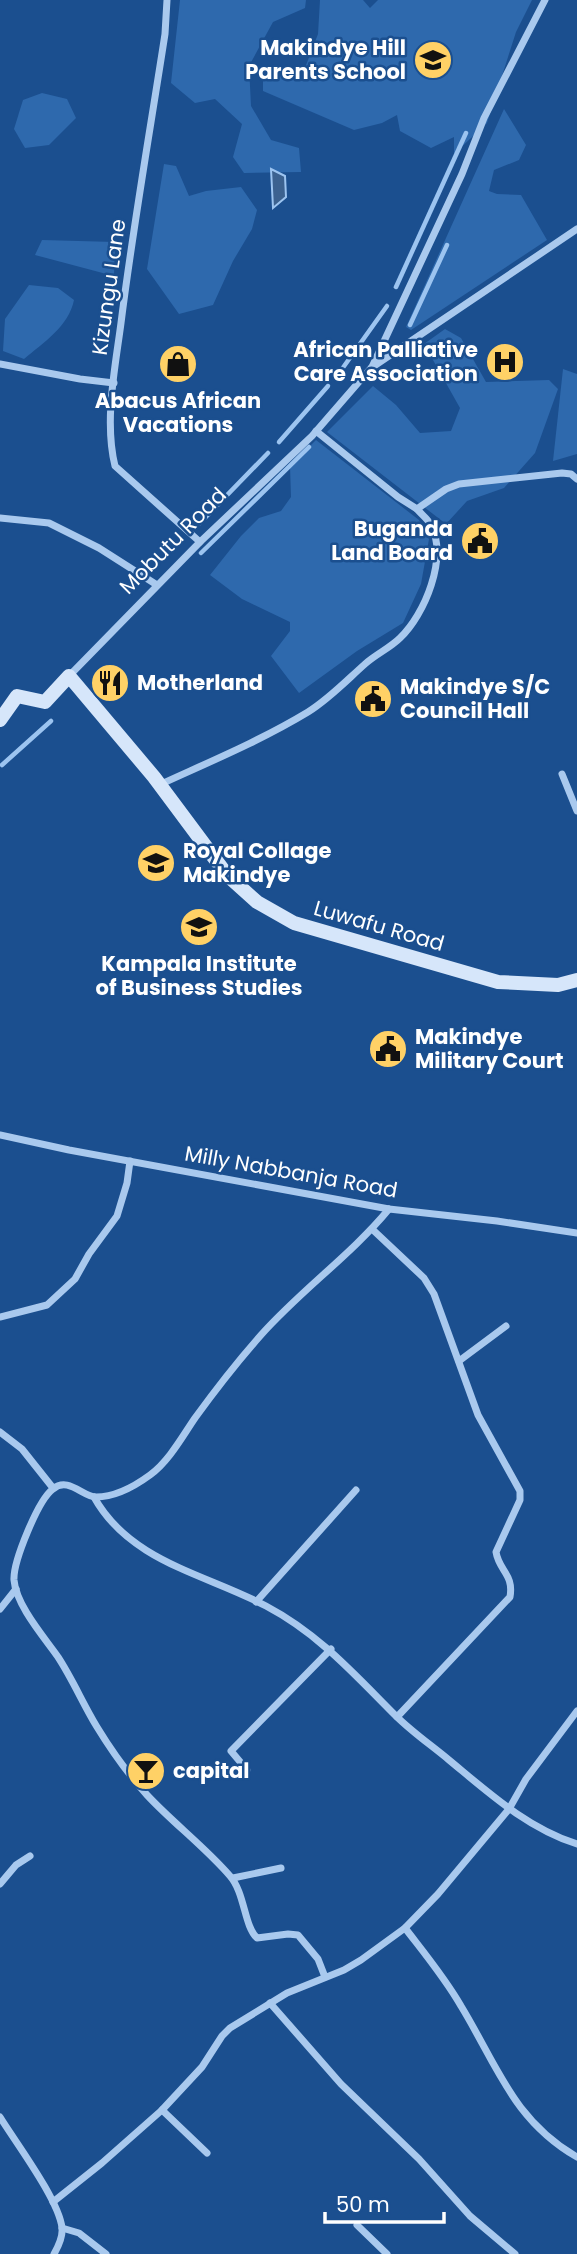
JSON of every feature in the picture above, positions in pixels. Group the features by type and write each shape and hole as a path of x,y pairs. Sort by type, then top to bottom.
{"street":[{"name":"Kizungu Lane","path":"167,0 165,34 129,254 114,383 112,452 115,466 200,542"},
{"path":"371,368 462,174 484,118 545,0"},
{"path":"371,368 577,229"},
{"path":"0,364 114,383"},
{"name":"Mobutu Road","path":"0,720 17,696 45,702 200,542 316,431 371,368"},
{"path":"158,786 270,734 312,710 373,657 400,638 419,614 431,586 436,560 436,538 430,523 417,509 398,497 316,431"},
{"path":"417,509 446,489 459,484 562,473 571,474 577,479"},
{"path":"0,519 49,523 99,548 157,586"},
{"name":"Luwafu Road","path":"69,676 153,777 227,875 257,902 294,923 498,982 558,985 577,980"},
{"path":"562,774 577,811"},
{"name":"Milly Nabbanja Road","path":"0,1135 390,1209 497,1220 577,1233"},
{"path":"0,1317 47,1305 75,1279 89,1254 117,1216 127,1183 130,1161"},
{"path":"93,1497 117,1493 150,1475 164,1461 210,1397 262,1333 390,1209"},
{"path":"372,1228 424,1278 434,1294 478,1415 520,1492 517,1509 496,1552 497,1561 508,1574 512,1586 510,1597 397,1717"},
{"path":"459,1362 506,1326"},
{"path":"0,1432 22,1449 53,1488"},
{"path":"325,1977 318,1959 299,1935 257,1938 252,1933 244,1902 233,1878 146,1793 97,1727 60,1660 18,1596 14,1580 16,1564 38,1510 53,1488 74,1486 93,1497 112,1523 153,1556 266,1606 331,1649 397,1717 509,1809 549,1834 577,1844"},
{"path":"256,1602 356,1490"},
{"path":"0,1609 16,1589"},
{"path":"247,1770 231,1751 331,1649"},
{"path":"53,2202 162,2110 202,2067 222,2036 287,1993 361,1960 404,1928 438,1894 509,1809 526,1779 577,1711"},
{"path":"0,1884 16,1865 30,1856"},
{"path":"233,1878 281,1868"},
{"path":"404,1928 449,1986 489,2061 515,2101 542,2132 563,2150 577,2157"},
{"path":"270,2003 341,2084 419,2159 470,2216 515,2254"},
{"path":"162,2110 207,2153"},
{"path":"0,2117 53,2202 62,2228 54,2254"},
{"path":"358,2225 387,2254"},
{"path":"62,2228 79,2233 106,2254"}],"shaded area":[{"path":"180,0 306,0 305,8 273,22 249,66 251,106 271,140 299,148 301,172 244,173 233,157 242,124 215,99 195,103 171,83"},
{"name":"Makindye Hill Parents School","path":"320,0 363,0 370,8 378,0 532,0 516,32 487,123 454,154 454,137 431,148 400,131 397,115 382,123 354,130 263,91 263,77 293,70 303,73 318,34"},
{"path":"42,93 67,99 76,118 49,145 25,148 14,129 23,100"},
{"path":"504,109 526,145 519,160 494,170 489,191 521,195 547,240 411,330 406,327"},
{"path":"164,164 176,166 189,196 241,187 257,210 252,229 233,261 213,305 179,314 147,269"},
{"path":"271,169 285,176 286,197 273,208"},
{"path":"42,240 115,242 114,276 35,255"},
{"path":"29,285 58,288 74,300 61,326 24,359 3,351 5,319"},
{"path":"445,329 461,338 486,382 549,380 558,389 535,453 504,488 467,501 446,524 327,432 373,386 396,405 420,433 451,431 460,408 424,344"},
{"path":"563,369 577,374 577,454 553,461"},
{"path":"316,440 419,520 429,539 421,584 403,623 357,651 299,693 271,656 290,631 290,622 242,599 210,575 259,518 281,511 291,497 290,466"}],"waterway":[{"path":"396,287 466,133"},
{"path":"410,325 447,245"},
{"path":"337,376 387,306"},
{"path":"279,442 328,386"},
{"path":"201,553 309,447"},
{"path":"200,523 268,453"},
{"path":"2,765 51,721"}],"place":[{"name":"Makindye Hill Parents School","path":"433,60"},
{"name":"African Palliative Care Association","path":"505,362"},
{"name":"Abacus African Vacations","path":"178,364"},
{"name":"Buganda Land Board","path":"480,541"},
{"name":"Motherland","path":"110,683"},
{"name":"Makindye S/C Council Hall","path":"373,699"},
{"name":"Royal Collage Makindye","path":"156,863"},
{"name":"Kampala Institute of Business Studies","path":"199,927"},
{"name":"Makindye Military Court","path":"388,1049"},
{"name":"capital","path":"146,1771"}]}
